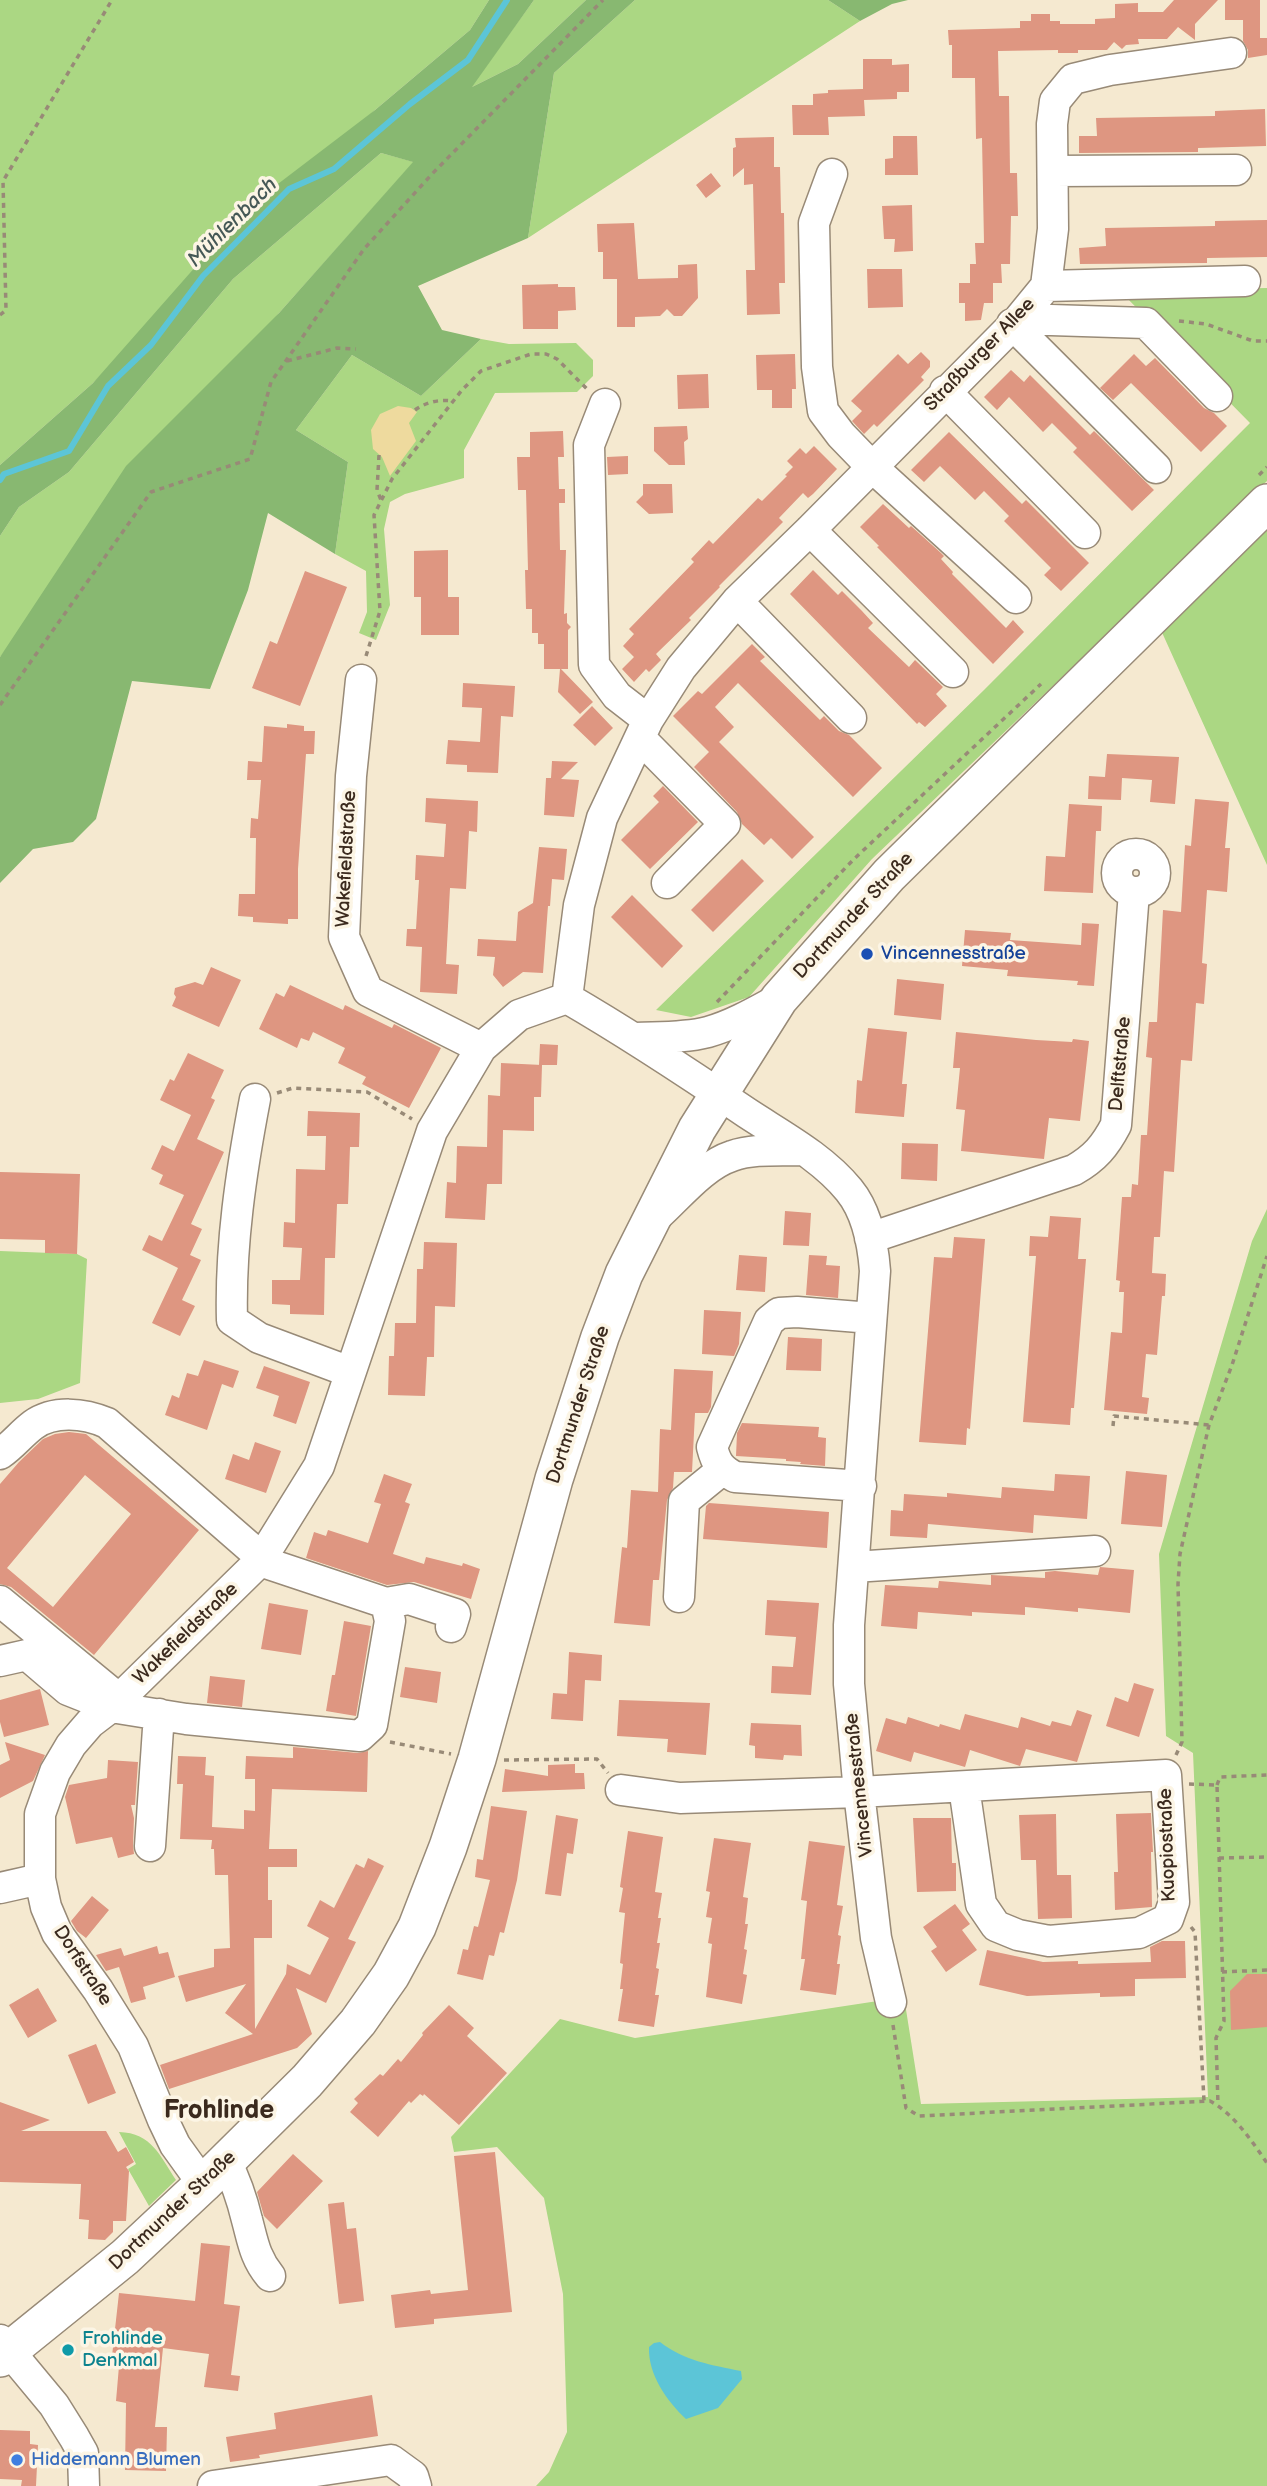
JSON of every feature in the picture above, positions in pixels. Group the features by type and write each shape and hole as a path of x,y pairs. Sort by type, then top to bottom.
{"main road":[{"name":"Dortmunder Straße","path":"3,2350 125,2258 214,2173 307,2081 358,2021 391,1975 417,1927 441,1867 477,1759 550,1492 624,1274 697,1129 779,999 889,875 1263,489"}],"street":[{"name":"Straßburger Allee","path":"567,999 579,905 602,818 644,729 681,668 737,601 1015,322 1046,286 1054,229 1052,124 1055,101 1073,79 1110,70 1231,53"},
{"path":"1054,171 1236,170"},
{"path":"832,174 814,223 817,367 823,411 841,435 871,466 1016,598"},
{"path":"1046,286 1245,281"},
{"path":"1015,322 1146,323 1217,396"},
{"path":"1015,322 1156,468"},
{"path":"945,391 1085,533"},
{"path":"604,407 589,445 594,665 644,729 725,824 667,883"},
{"path":"810,530 953,672"},
{"path":"737,601 851,718"},
{"name":"Wakefieldstraße","path":"361,680 351,776 344,937 368,991 481,1048"},
{"name":"Delftstraße","path":"870,1238 1074,1170 1091,1161 1105,1146 1116,1125 1135,892"},
{"path":"567,999 636,1038 719,1094"},
{"name":"Wakefieldstraße","path":"115,1703 261,1560 319,1466 432,1131 481,1048 519,1015 567,999"},
{"path":"636,1038 674,1037 708,1032 779,999"},
{"name":"Vincennesstraße","path":"719,1094 804,1150 850,1192 861,1211 870,1238 875,1271 849,1625 849,1684 876,1938 891,2002"},
{"path":"255,1099 242,1168 231,1282 232,1320 259,1338 350,1372"},
{"path":"648,1225 709,1168 732,1156 764,1151 804,1150"},
{"path":"861,1486 735,1477 722,1470 712,1447 769,1321 779,1313 797,1312 871,1318"},
{"path":"0,1454 33,1425 46,1418 70,1415 107,1423 261,1560 386,1603 409,1599 455,1614 451,1628"},
{"path":"679,1597 684,1501 722,1470"},
{"path":"854,1567 1095,1551"},
{"path":"0,1601 115,1703"},
{"path":"0,1661 27,1655 68,1690 159,1714 360,1736 372,1725 390,1621 386,1603"},
{"name":"Dorfstraße","path":"115,1703 90,1723 71,1745 55,1772 40,1814 40,1879 46,1907 58,1933 133,2046 171,2137 214,2173 236,2181 253,2249 270,2276"},
{"path":"150,1846 159,1714"},
{"name":"Kuopiostraße","path":"621,1790 680,1798 1166,1779 1174,1902 1168,1919 1139,1933 1049,1941 1018,1935 996,1926 981,1904 964,1787"},
{"path":"0,1888 40,1879"},
{"path":"3,2350 54,2405 83,2453 85,2486"},
{"path":"213,2486 391,2460 414,2476 416,2486"}],"path":[{"path":"0,315 6,310 3,181 111,0"},
{"path":"0,705 151,492 250,459 271,382 364,249 432,174 603,0"},
{"path":"1146,323 1175,321 1206,324 1253,341 1267,341"},
{"path":"285,361 337,348 356,349"},
{"path":"361,680 370,637 380,611 381,596 373,535 374,515 392,480 453,401 481,371 531,354 546,354 557,359 604,407"},
{"path":"415,410 422,405 444,399 453,401"},
{"path":"379,456 377,490 381,500"},
{"path":"1263,489 1267,467"},
{"name":"Dortmunder Straße","path":"712,1007 854,859 1042,682"},
{"path":"255,1099 293,1088 367,1092 432,1131"},
{"path":"1217,1785 1166,1779 1182,1742 1178,1584 1180,1553 1209,1425 1232,1365 1267,1256"},
{"path":"1113,1426 1114,1416 1209,1425"},
{"path":"1218,2106 1216,2038 1224,2021 1217,1785 1220,1777 1267,1775"},
{"path":"1219,1858 1267,1857"},
{"path":"1174,1902 1195,1932 1204,2101"},
{"path":"1222,1972 1267,1970"},
{"path":"891,2002 906,2108 919,2116 1210,2101 1236,2123 1267,2163"}],"green space":[{"path":"0,0 489,0 470,30 375,110 93,383 0,465"},
{"path":"489,0 534,0 472,87 518,64 586,0 635,0 554,73 528,238 418,286 442,330 481,339 421,396 352,355 296,430 348,462 335,554 268,513 248,590 210,689 132,681 96,819 73,842 33,849 0,883 0,657 126,466 279,313 413,162 381,153 233,279 69,472 19,507 0,536 0,465 93,383 249,206 375,110 470,30"},
{"path":"534,0 586,0 518,64 470,88"},
{"path":"635,0 828,0 860,21 528,238 554,73"},
{"path":"828,0 908,0 892,4 860,21"},
{"path":"381,153 414,162 279,313 0,657 0,536 19,507 69,472 233,279"},
{"path":"1267,288 1267,481 872,859 749,997 691,1017 656,1010 984,690 1250,423 1120,291"},
{"path":"481,339 509,344 576,343 593,360 593,376 577,392 495,393 464,450 464,478 405,494 390,502 384,529 390,605 376,640 359,633 367,612 366,571 335,554 348,462 296,430 352,355 421,396"},
{"path":"1267,503 1267,865 1160,628"},
{"path":"1267,1209 1267,2486 536,2486 549,2472 567,2432 563,2294 544,2198 497,2147 454,2152 451,2137 560,2019 635,2038 904,1997 921,2104 1208,2097 1193,1753 1166,1736 1159,1554 1252,1241"},
{"path":"0,1251 77,1254 87,1259 80,1383 38,1399 0,1403"},
{"path":"119,2132 130,2133 147,2141 176,2180 149,2206 128,2169 136,2164"}],"sand":[{"path":"398,406 417,412 409,423 416,441 390,476 382,457 373,449 371,430 380,414"}],"water":[{"path":"660,2342 689,2358 741,2371 742,2379 718,2408 686,2419 666,2396 655,2377 649,2347"}],"building":[{"path":"1174,0 1218,0 1195,24 1195,40 1178,27 1167,39 1138,39 1139,44 1126,45 1122,49 1114,42 1107,50 1078,50 1078,53 1058,53 1058,50 998,51 999,96 1009,96 1010,173 1017,173 1018,216 1011,216 1010,264 1001,264 1002,283 993,283 993,303 984,303 981,320 965,321 965,303 959,303 959,283 970,283 970,264 976,264 975,243 984,243 982,138 976,139 975,78 952,78 952,45 949,45 948,30 1020,28 1020,21 1031,21 1031,14 1050,14 1050,21 1060,21 1060,24 1095,24 1095,19 1115,18 1115,4 1138,3 1138,12 1163,12"},
{"path":"1225,0 1260,0 1260,38 1267,38 1267,55 1248,58 1248,50 1243,41 1243,20 1225,20"},
{"path":"863,59 892,59 892,65 909,64 909,92 897,92 897,99 864,100 865,116 828,117 829,135 793,135 792,105 813,105 813,94 828,93 828,90 863,89"},
{"path":"1265,109 1266,146 1198,148 1198,152 1079,153 1079,136 1097,136 1096,118 1215,116 1215,111"},
{"path":"893,136 917,136 918,175 885,175 885,159 893,158"},
{"path":"774,137 774,167 780,167 781,213 784,213 785,283 779,283 780,314 747,315 746,270 755,270 753,184 744,185 744,168 733,177 733,148 736,147 735,138"},
{"path":"711,173 721,186 706,198 696,185"},
{"path":"912,205 913,251 894,252 895,239 884,239 882,206"},
{"path":"1267,220 1267,257 1207,258 1207,263 1080,264 1079,248 1106,246 1105,228 1215,226 1215,221"},
{"path":"634,223 638,279 678,278 678,265 697,264 698,298 682,316 674,316 667,309 660,316 635,317 635,327 617,327 617,279 603,279 603,252 598,252 597,224"},
{"path":"867,269 902,269 903,307 868,308"},
{"path":"558,284 558,287 575,287 576,310 558,311 558,329 523,329 522,285"},
{"path":"921,352 930,361 930,367 921,377 924,380 877,427 874,424 864,434 852,421 862,411 851,401 898,354 908,364"},
{"path":"795,354 796,389 792,389 792,408 772,408 772,390 757,390 756,355"},
{"path":"1134,354 1146,366 1155,358 1204,408 1214,413 1227,426 1201,452 1131,383 1113,400 1100,388"},
{"path":"1011,370 1024,382 1030,375 1090,435 1094,431 1154,490 1132,511 1073,452 1077,448 1052,423 1043,432 1009,397 997,410 984,397"},
{"path":"708,374 709,408 678,409 677,375"},
{"path":"687,426 688,439 684,442 685,465 669,465 654,451 654,427"},
{"path":"563,431 564,457 558,457 559,489 565,489 565,503 559,503 560,550 566,550 564,614 567,613 567,623 571,627 568,630 568,669 561,669 593,702 580,714 558,692 560,669 544,669 544,644 538,644 538,633 532,633 532,609 526,609 526,490 518,490 517,457 530,457 530,432"},
{"path":"949,432 1022,504 1026,500 1089,563 1061,591 1044,575 1051,568 1004,521 1009,516 984,491 975,500 940,466 924,482 911,470"},
{"path":"814,446 837,469 808,498 803,493 779,518 783,522 656,654 661,660 649,672 646,669 634,682 622,669 634,657 623,646 634,634 629,629 694,562 691,559 709,540 713,544 758,498 762,501 787,476 785,475 793,467 787,461 800,448 806,454"},
{"path":"628,456 628,474 608,475 607,457"},
{"path":"643,484 672,484 673,513 649,514 636,502 643,495"},
{"path":"883,504 944,556 941,559 952,574 1006,628 1013,620 1024,632 993,664 860,527"},
{"path":"448,550 448,597 459,597 459,635 421,635 421,597 414,597 414,551"},
{"path":"813,570 838,595 842,591 862,611 873,623 868,628 909,667 915,660 943,687 936,694 947,706 925,727 919,722 917,724 790,594"},
{"path":"305,571 347,587 300,706 252,688 270,641 277,644"},
{"path":"752,644 765,657 760,661 820,720 824,716 839,731 849,735 882,768 853,797 738,683 715,707 734,727 719,742 814,837 792,859 771,838 764,845 742,824 737,812 694,767 709,752 673,716 698,691 702,694"},
{"path":"463,683 515,686 513,717 501,716 498,773 467,772 467,765 446,764 448,740 480,742 482,708 462,707"},
{"path":"592,706 613,728 595,746 573,725"},
{"path":"287,724 304,726 304,731 315,731 314,754 306,754 298,869 298,919 288,919 288,924 253,922 253,917 238,916 239,894 255,894 256,838 250,838 251,818 258,819 261,780 247,780 248,761 262,762 264,726 287,728"},
{"path":"1107,754 1179,757 1175,804 1150,802 1152,780 1122,778 1121,800 1088,799 1089,776 1105,777"},
{"path":"552,761 578,762 561,779 579,780 574,817 544,815 546,778 551,778"},
{"path":"663,786 698,822 650,869 621,840 659,802 653,796"},
{"path":"426,798 478,801 477,832 469,831 466,889 450,888 446,964 459,965 457,994 420,992 422,947 406,946 407,929 416,929 419,880 415,880 416,855 444,857 446,824 425,822"},
{"path":"1195,799 1229,802 1225,848 1230,848 1227,892 1207,890 1202,963 1207,964 1204,1004 1196,1003 1192,1061 1181,1060 1174,1172 1164,1171 1160,1237 1154,1237 1152,1273 1166,1274 1157,1355 1146,1354 1142,1397 1149,1398 1147,1414 1104,1410 1111,1332 1122,1333 1124,1292 1119,1292 1120,1281 1116,1280 1122,1197 1131,1197 1132,1184 1138,1185 1141,1135 1147,1135 1152,1058 1146,1057 1149,1022 1157,1022 1163,910 1181,912 1185,845 1191,846"},
{"path":"1069,804 1102,806 1101,831 1096,831 1093,893 1044,891 1046,856 1065,857"},
{"path":"539,847 567,849 564,880 552,879 543,973 523,972 503,987 493,975 495,957 477,956 478,939 516,941 518,912 533,903"},
{"path":"742,859 764,881 713,932 691,910"},
{"path":"632,895 683,946 662,968 611,917"},
{"path":"1082,923 1099,924 1094,986 1077,985 1078,981 1007,976 1008,970 962,966 965,930 1011,933 1010,940 1081,945"},
{"path":"211,967 241,980 219,1027 172,1006 176,997 175,988 195,982 203,985"},
{"path":"897,979 944,984 941,1020 894,1015"},
{"path":"290,985 343,1010 345,1005 392,1028 394,1024 441,1048 409,1108 362,1084 366,1077 338,1063 345,1048 313,1032 309,1041 301,1038 297,1048 259,1029 276,993 284,997"},
{"path":"868,1028 907,1032 902,1084 907,1084 904,1117 855,1113 857,1080 862,1081"},
{"path":"956,1032 1036,1040 1089,1041 1080,1121 1049,1118 1044,1159 961,1151 965,1110 956,1109 960,1068 953,1068"},
{"path":"540,1044 558,1045 557,1065 539,1065"},
{"path":"188,1053 224,1070 211,1098 215,1100 197,1139 224,1152 191,1224 202,1229 190,1255 201,1260 182,1300 195,1306 180,1336 152,1323 178,1268 142,1250 149,1235 162,1241 184,1195 159,1184 163,1175 151,1169 162,1145 174,1151 191,1115 160,1100 170,1079 174,1081"},
{"path":"501,1063 542,1065 541,1097 534,1097 534,1131 503,1130 502,1184 487,1184 485,1220 445,1218 447,1182 456,1183 457,1146 487,1147 488,1095 500,1096"},
{"path":"308,1111 360,1113 359,1147 350,1147 348,1204 337,1204 335,1258 325,1258 324,1315 290,1314 290,1305 272,1304 272,1280 300,1280 302,1248 283,1247 284,1222 295,1223 296,1169 325,1170 326,1136 307,1136"},
{"path":"902,1143 938,1144 937,1181 901,1179"},
{"path":"0,1172 80,1174 77,1254 45,1253 45,1240 0,1239"},
{"path":"785,1211 811,1213 809,1246 783,1245"},
{"path":"1050,1216 1081,1218 1078,1259 1086,1259 1074,1408 1071,1408 1070,1425 1023,1422 1036,1256 1029,1256 1030,1236 1048,1237"},
{"path":"954,1237 985,1239 970,1429 967,1428 966,1445 919,1442 934,1257 952,1258"},
{"path":"424,1242 457,1243 455,1307 435,1306 434,1357 427,1357 425,1396 388,1395 389,1356 394,1356 395,1323 416,1323 417,1269 423,1269"},
{"path":"739,1255 767,1257 765,1292 736,1290"},
{"path":"809,1255 827,1256 826,1265 840,1266 838,1298 806,1295"},
{"path":"704,1310 741,1312 739,1344 734,1356 702,1354"},
{"path":"788,1337 822,1339 821,1371 786,1370"},
{"path":"204,1360 239,1371 233,1388 222,1384 207,1430 165,1415 172,1395 179,1398 187,1373 198,1376"},
{"path":"264,1366 310,1382 296,1424 273,1416 279,1396 256,1388"},
{"path":"674,1369 713,1371 711,1407 708,1413 695,1413 692,1472 674,1472 673,1488 667,1500 659,1580 653,1580 650,1626 614,1623 622,1547 627,1548 631,1490 658,1492 660,1429 671,1430"},
{"path":"742,1423 819,1427 818,1437 826,1438 825,1466 800,1464 801,1462 786,1459 736,1456 737,1433"},
{"path":"55,1434 86,1434 199,1530 94,1655 11,1587 0,1584 0,1484 43,1439","holes":["85,1475 131,1514 53,1607 7,1568"]},
{"path":"255,1442 281,1451 266,1493 225,1479 233,1454 249,1460"},
{"path":"1126,1471 1167,1475 1162,1527 1121,1524"},
{"path":"384,1474 412,1484 405,1502 410,1504 393,1554 424,1564 426,1557 462,1566 463,1563 480,1569 471,1599 414,1582 387,1585 306,1558 314,1532 326,1536 328,1530 368,1543 381,1504 374,1502"},
{"path":"1055,1474 1090,1476 1087,1519 1034,1515 1033,1533 928,1524 927,1538 890,1536 891,1510 903,1511 904,1494 947,1497 947,1493 1001,1498 1002,1487 1054,1491"},
{"path":"709,1503 829,1512 827,1548 703,1539 706,1506"},
{"path":"1100,1567 1134,1570 1130,1613 1025,1607 1025,1615 972,1612 972,1616 918,1612 917,1629 881,1626 885,1585 938,1588 939,1581 991,1585 991,1575 1045,1578 1045,1572 1055,1571 1098,1575"},
{"path":"767,1600 819,1603 811,1695 771,1693 772,1666 793,1667 796,1637 765,1635"},
{"path":"269,1603 308,1610 301,1655 261,1649"},
{"path":"344,1621 371,1626 356,1716 326,1711"},
{"path":"569,1652 602,1655 601,1681 585,1680 583,1721 551,1719 553,1693 567,1694"},
{"path":"405,1667 441,1672 437,1703 400,1697"},
{"path":"210,1676 245,1680 242,1707 207,1703"},
{"path":"1134,1683 1154,1689 1139,1737 1106,1726 1115,1697 1128,1702"},
{"path":"40,1689 49,1725 4,1737 0,1722 0,1700"},
{"path":"619,1700 710,1703 706,1755 667,1752 668,1739 617,1736"},
{"path":"1077,1710 1092,1715 1077,1762 1026,1749 1020,1766 970,1750 965,1767 914,1752 911,1762 876,1751 886,1718 906,1724 908,1717 939,1727 940,1724 960,1730 965,1714 1018,1728 1021,1717 1050,1726 1052,1721 1071,1726"},
{"path":"751,1723 801,1725 802,1756 784,1755 783,1760 755,1758 755,1746 749,1745"},
{"path":"5,1742 45,1755 33,1781 0,1798 0,1765 10,1760"},
{"path":"293,1747 358,1753 368,1751 367,1792 272,1789 269,1849 297,1849 297,1867 268,1867 268,1900 272,1900 272,1938 254,1938 255,2029 286,1974 287,1964 310,1975 329,1938 307,1926 320,1900 334,1908 356,1864 364,1868 368,1858 384,1866 348,1939 356,1942 326,2003 296,1988 312,2034 297,2048 169,2089 160,2065 253,2034 225,2013 246,1984 186,2002 178,1976 214,1967 214,1949 230,1948 228,1875 215,1875 212,1840 180,1839 183,1784 177,1784 178,1756 206,1757 205,1775 214,1776 212,1827 244,1829 244,1810 255,1811 255,1779 245,1779 246,1756 293,1758"},
{"path":"108,1760 138,1762 135,1805 131,1805 134,1818 134,1854 118,1858 112,1837 76,1844 65,1797 69,1785 107,1778"},
{"path":"575,1764 575,1773 584,1773 585,1789 502,1792 505,1769 548,1776 548,1765"},
{"path":"491,1806 527,1811 517,1880 504,1933 500,1932 494,1956 489,1955 483,1980 457,1974 463,1949 468,1950 474,1926 478,1927 490,1880 475,1877 477,1859 483,1860"},
{"path":"1151,1813 1152,1907 1115,1910 1114,1872 1118,1872 1116,1814"},
{"path":"1056,1814 1057,1875 1071,1875 1072,1918 1038,1919 1036,1860 1021,1860 1019,1815"},
{"path":"556,1815 578,1819 573,1854 567,1853 561,1896 545,1894"},
{"path":"913,1818 951,1818 956,1891 917,1892"},
{"path":"628,1831 663,1837 655,1892 662,1893 658,1918 661,1918 655,1995 659,1995 654,2027 618,2021 623,1989 620,1989 623,1964 620,1963 625,1913 619,1912 623,1888 620,1887"},
{"path":"714,1838 751,1843 743,1897 748,1898 745,1924 748,1924 743,1974 747,1975 742,2004 706,1997 712,1918 706,1917 710,1892 706,1891"},
{"path":"809,1841 845,1846 837,1905 843,1906 838,1935 841,1936 836,1995 800,1990 805,1959 801,1959 807,1901 801,1900"},
{"path":"92,1896 109,1910 86,1938 77,1931 71,1921"},
{"path":"955,1904 970,1924 962,1930 977,1950 946,1972 931,1951 937,1947 923,1927"},
{"path":"1162,1941 1185,1941 1186,1978 1135,1979 1135,1996 1100,1997 1100,1993 1027,1996 979,1985 987,1950 1043,1962 1151,1962 1150,1947"},
{"path":"157,1946 159,1954 168,1952 175,1977 143,1987 146,1999 131,2003 119,1967 106,1971 96,1955 121,1948 124,1956"},
{"path":"1247,1974 1267,1974 1267,2027 1231,2030 1230,1991"},
{"path":"38,1988 57,2021 28,2038 9,2005"},
{"path":"449,2005 474,2028 467,2036 507,2073 459,2125 424,2094 420,2094 411,2103 409,2101 378,2137 350,2112 358,2103 354,2099 380,2074 383,2076 398,2059 401,2062 422,2033"},
{"path":"96,2044 116,2093 88,2104 68,2055"},
{"path":"0,2102 50,2120 21,2131 106,2131 118,2152 126,2147 134,2162 126,2167 129,2171 126,2221 113,2221 113,2232 105,2240 88,2239 89,2220 79,2219 81,2184 0,2182"},
{"path":"495,2152 512,2312 434,2319 434,2324 395,2328 391,2295 430,2290 431,2294 468,2290 454,2156"},
{"path":"293,2154 323,2181 277,2229 264,2216 257,2192"},
{"path":"344,2202 347,2229 356,2228 364,2301 339,2304 328,2204"},
{"path":"201,2243 230,2246 224,2304 240,2306 231,2375 240,2376 238,2391 204,2387 209,2354 163,2348 155,2427 167,2427 166,2471 125,2470 126,2403 116,2401 119,2366 111,2365 119,2293 195,2301"},
{"path":"372,2395 378,2436 230,2462 226,2437 276,2429 274,2413"},
{"path":"0,2430 30,2431 30,2444 38,2445 36,2486 21,2486 22,2480 0,2479"}],"waterway":[{"name":"Mühlenbach","path":"0,480 4,474 69,451 108,386 151,345 203,276 289,189 334,169 410,104 468,60 507,0"}],"place":[{"name":"Vincennesstraße","path":"867,954"},
{"name":"Frohlinde Denkmal","path":"68,2350"},
{"name":"Hiddemann Blumen","path":"17,2460"}],"district":[{"name":"Frohlinde","path":"219,2111"}]}
